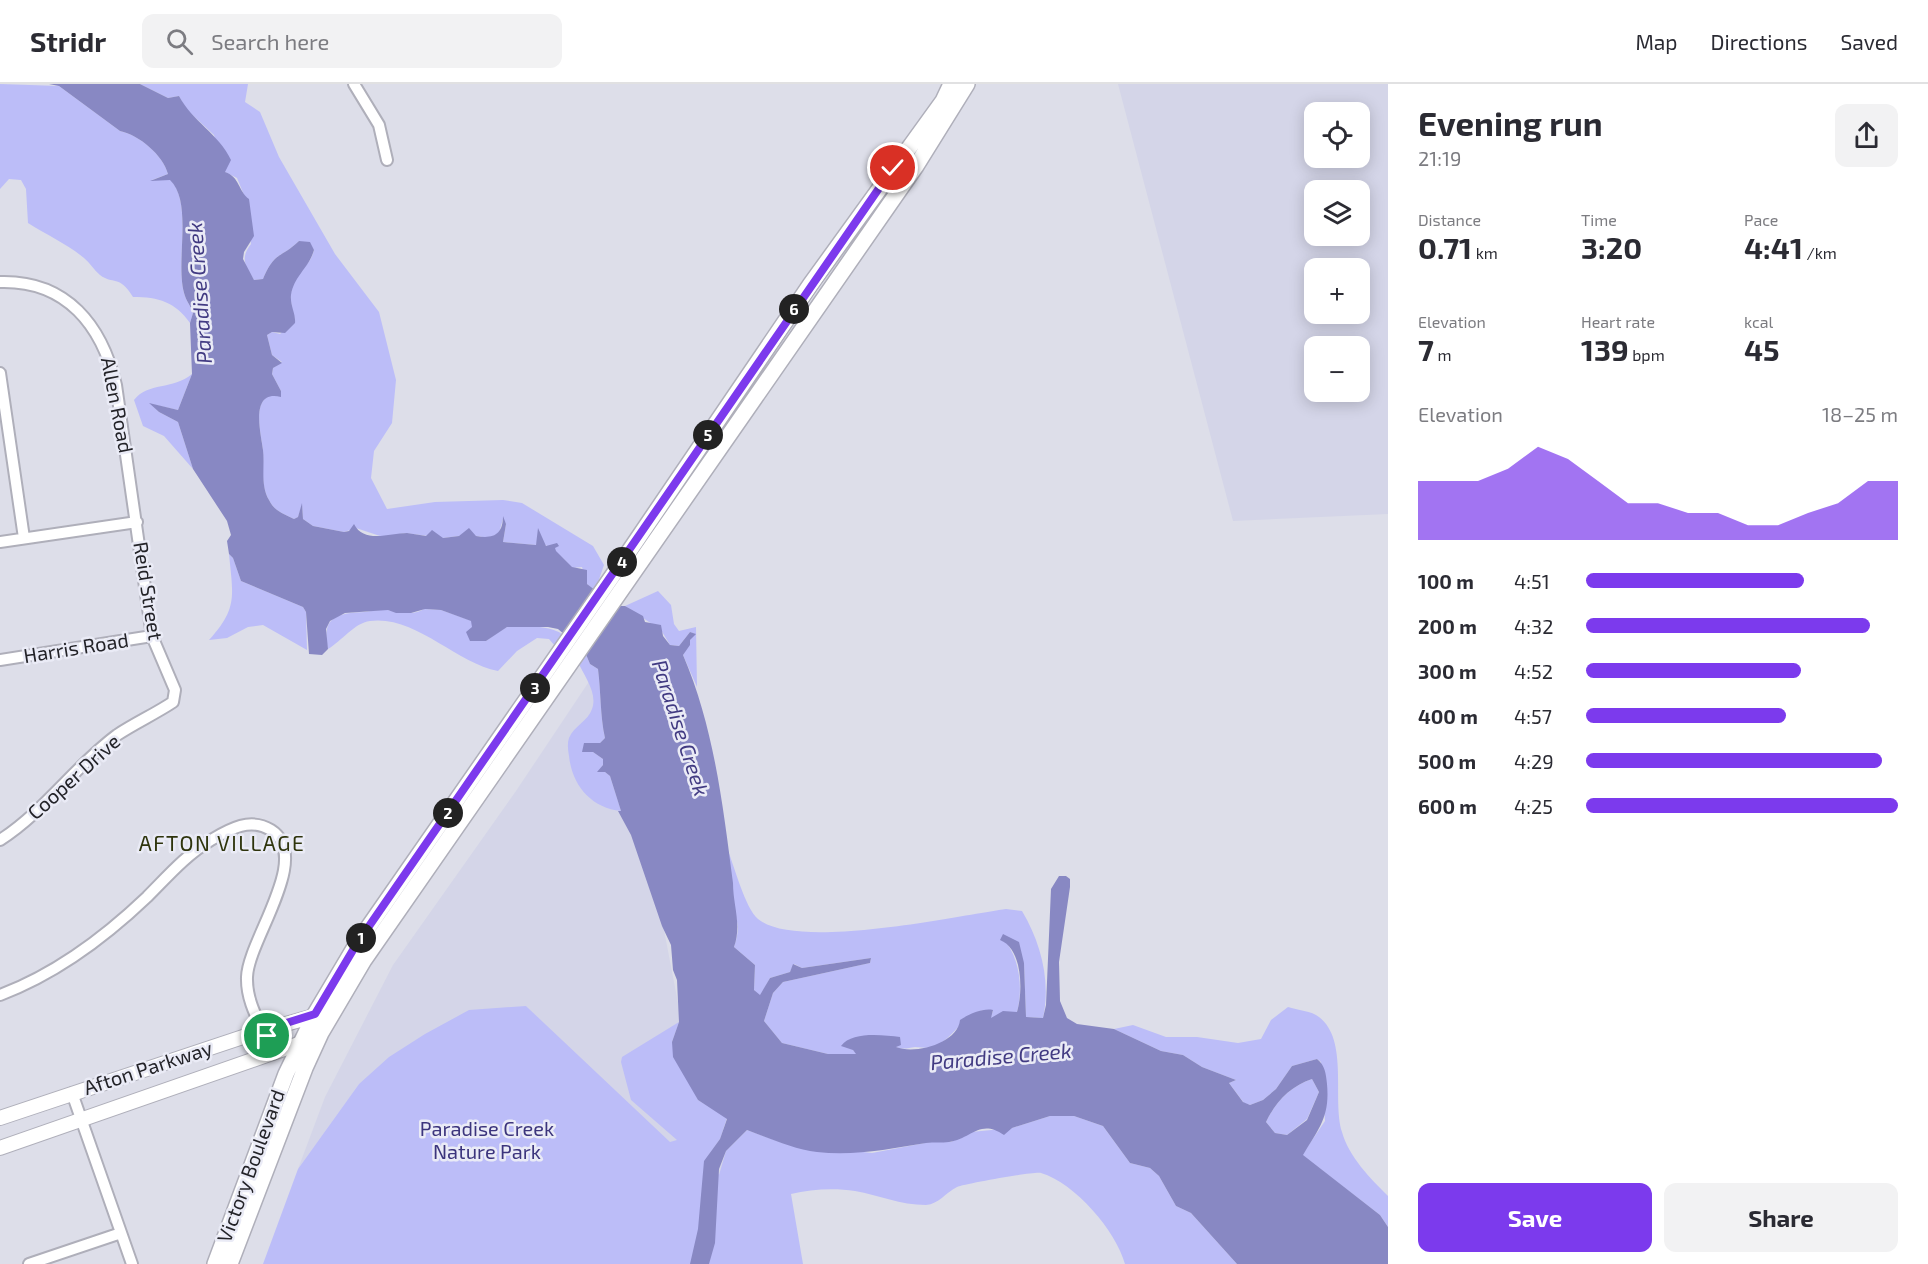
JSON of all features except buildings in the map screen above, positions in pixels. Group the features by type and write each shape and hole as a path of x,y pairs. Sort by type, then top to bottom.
{"main road":[{"name":"Victory Boulevard","path":"618,581 810,285 943,101 951,84"},
{"name":"Victory Boulevard","path":"215,1264 271,1110 315,1014 356,945 558,667 928,149 967,84"},
{"name":"Victory Boulevard","path":"231,1264 289,1107 321,1033 364,960 558,667"}],"street":[{"path":"354,84 379,125 387,160"},
{"name":"Allen Road","path":"0,282 30,285 52,293 77,310 99,335 116,385 137,522"},
{"path":"0,373 24,538"},
{"path":"0,542 137,522"},
{"name":"Reid Street","path":"137,522 152,636 175,690 173,702 150,716"},
{"name":"Harris Road","path":"0,660 152,636"},
{"name":"Cooper Drive","path":"0,840 18,828 76,771 117,735 150,716"},
{"path":"0,995 40,978 112,928 189,854 231,829 244,824 261,825 274,832 284,847 286,869 248,963 247,987 261,1031 267,1036 273,1054"},
{"name":"Afton Parkway","path":"0,1118 315,1014 332,1014"},
{"name":"Afton Parkway","path":"0,1148 301,1044 321,1033"},
{"path":"72,1093 132,1264"},
{"path":"29,1264 121,1233"}],"shaded area":[{"path":"1118,84 1388,84 1388,514 1233,521"},
{"path":"602,662 619,696 679,1008 746,1194 662,1137 526,1006 359,1084 298,1169 325,1097 393,965 516,791"}],"green space":[{"path":"0,84 59,86 120,131 142,141 156,153 168,174 152,180 170,179 181,203 182,283 193,313 190,323 178,310 166,302 133,297 124,285 100,275 77,253 28,223 26,189 21,180 9,179 0,189"},
{"path":"140,84 248,84 245,102 260,112 279,157 335,254 379,312 396,380 392,423 374,451 371,478 387,509 435,502 503,500 522,503 593,546 604,565 595,591 587,584 582,567 572,568 538,539 536,545 503,542 506,524 503,519 499,533 490,538 476,536 468,531 459,536 443,538 405,533 383,537 356,528 344,532 313,526 303,519 302,505 298,517 294,519 271,504 263,482 263,450 259,414 264,399 281,396 281,391 272,374 273,368 282,362 272,355 267,335 272,332 280,334 295,319 291,290 295,278 310,260 314,250 299,241 275,259 263,279 254,280 245,262 251,244 244,195 237,178 225,172 214,135 185,108 179,96 168,98"},
{"path":"192,374 178,410 151,404 159,412 178,422 193,469 164,436 143,426 134,400 146,391 177,382"},
{"path":"229,554 233,558 241,581 303,607 306,612 307,650 263,625 248,627 227,638 209,640 229,610 232,581"},
{"path":"658,591 671,605 674,624 679,631 696,627 697,687 683,655 695,634 690,632 679,646 670,645 661,630 625,606"},
{"path":"424,609 441,610 472,621 472,627 486,641 504,628 512,626 545,628 563,635 555,646 549,639 537,638 517,651 498,671 467,659 419,632 387,621 364,622 328,649 326,638 329,623 339,616 382,610 411,613"},
{"path":"585,652 590,664 598,669 605,738 582,752 593,752 603,759 603,765 598,772 605,772 610,776 621,811 610,809 592,800 579,785 571,767 569,738 590,713 593,703 590,685 578,662"},
{"path":"727,848 744,896 753,913 758,919 778,928 806,932 840,932 916,924 1006,909 1022,911 1029,923 1043,963 1046,990 1043,1018 1026,1017 1024,963 1006,942 1011,950 1019,976 1020,994 1017,1012 990,1019 993,1011 983,1010 975,1013 946,1039 929,1048 896,1047 900,1037 856,1037 853,1050 857,1054 828,1054 782,1043 764,1021 773,993 783,982 870,963 871,958 802,968 794,964 790,972 770,978 760,996 754,990 755,965 734,947 738,927"},
{"name":"Paradise Creek Nature Park","path":"526,1006 670,1142 677,1140 631,1100 621,1062 622,1057 679,1022 672,1042 698,1100 727,1118 720,1139 708,1156 719,1175 726,1151 747,1130 783,1143 872,1153 930,1142 951,1142 971,1132 1012,1128 1050,1116 1074,1116 1103,1126 1130,1163 1150,1168 1159,1176 1176,1206 1191,1213 1237,1264 1125,1264 1113,1237 1080,1197 1054,1178 1036,1173 957,1187 935,1203 926,1205 847,1190 815,1190 791,1194 803,1264 263,1264 298,1169 359,1084 389,1057 469,1010"},
{"path":"1288,1007 1319,1017 1328,1027 1334,1040 1337,1055 1339,1119 1342,1132 1355,1158 1388,1196 1388,1227 1380,1215 1302,1155 1325,1121 1321,1062 1317,1059 1292,1066 1276,1089 1263,1100 1250,1105 1244,1103 1229,1083 1236,1080 1202,1067 1183,1055 1161,1051 1114,1029 1133,1025 1166,1037 1197,1037 1238,1043 1261,1039 1271,1020"},
{"path":"1312,1079 1319,1092 1307,1119 1287,1135 1275,1133 1266,1122 1274,1107 1291,1090"}],"water":[{"name":"Paradise Creek","path":"49,84 140,84 168,98 179,96 184,105 226,151 231,160 225,172 234,177 249,199 254,236 244,252 243,259 254,280 263,279 275,259 299,241 310,242 314,250 312,256 295,282 291,295 295,323 285,333 272,332 267,335 272,355 282,363 273,368 272,374 281,391 281,397 271,396 264,400 259,414 266,494 276,510 294,519 298,517 302,503 303,519 313,526 344,532 349,531 354,524 358,530 371,536 407,533 426,536 432,530 443,538 459,536 469,528 476,536 492,536 501,528 503,516 506,524 503,542 536,545 538,528 546,546 557,543 559,546 555,548 556,551 572,567 587,570 587,584 616,606 625,606 643,616 645,622 661,625 663,636 670,645 679,646 690,632 696,634 690,640 690,645 683,655 694,682 716,767 737,923 734,947 755,965 754,990 760,995 770,978 790,972 793,964 802,968 871,958 870,963 783,982 773,993 764,1021 782,1043 828,1054 856,1054 853,1050 841,1046 852,1038 877,1035 900,1037 901,1045 896,1047 924,1048 944,1041 952,1035 960,1020 972,1014 993,1010 991,1018 1003,1011 1017,1012 1020,994 1019,972 1013,952 1000,940 1003,934 1019,942 1024,963 1026,1017 1043,1018 1046,1005 1051,889 1059,876 1066,876 1070,879 1070,887 1059,962 1060,1001 1067,1018 1077,1024 1114,1029 1161,1051 1183,1055 1202,1067 1236,1080 1229,1083 1243,1102 1250,1105 1263,1100 1276,1089 1292,1066 1317,1059 1326,1073 1327,1105 1322,1122 1303,1155 1380,1215 1388,1227 1388,1264 1237,1264 1191,1213 1176,1206 1159,1176 1150,1168 1130,1163 1103,1126 1074,1116 1050,1116 1012,1128 1004,1135 988,1128 949,1142 845,1153 817,1152 799,1148 747,1130 726,1151 719,1169 715,1243 709,1264 690,1264 698,1229 704,1161 720,1139 727,1119 698,1100 673,1057 672,1042 679,1022 677,980 673,970 671,945 662,926 631,835 618,811 621,811 610,776 605,772 597,772 603,765 603,759 593,752 582,752 584,743 600,743 605,738 598,669 590,664 585,652 558,629 507,627 486,641 470,641 466,632 472,627 471,621 441,610 425,609 411,613 396,613 388,610 345,613 330,621 326,629 328,649 322,655 309,654 306,612 303,607 241,581 233,558 229,554 227,541 231,535 227,521 193,469 178,422 159,412 149,403 178,410 192,374 190,323 193,313 182,283 182,219 177,190 170,180 150,181 168,174 156,153 142,141 120,131 59,86","holes":["1312,1079 1319,1092 1307,1120 1287,1135 1275,1133 1266,1122 1279,1101 1297,1086"]}],"district":[{"name":"AFTON VILLAGE","path":"222,844"}],"route":[{"path":"267,1036 261,1031 315,1014 356,945 893,168"}]}
